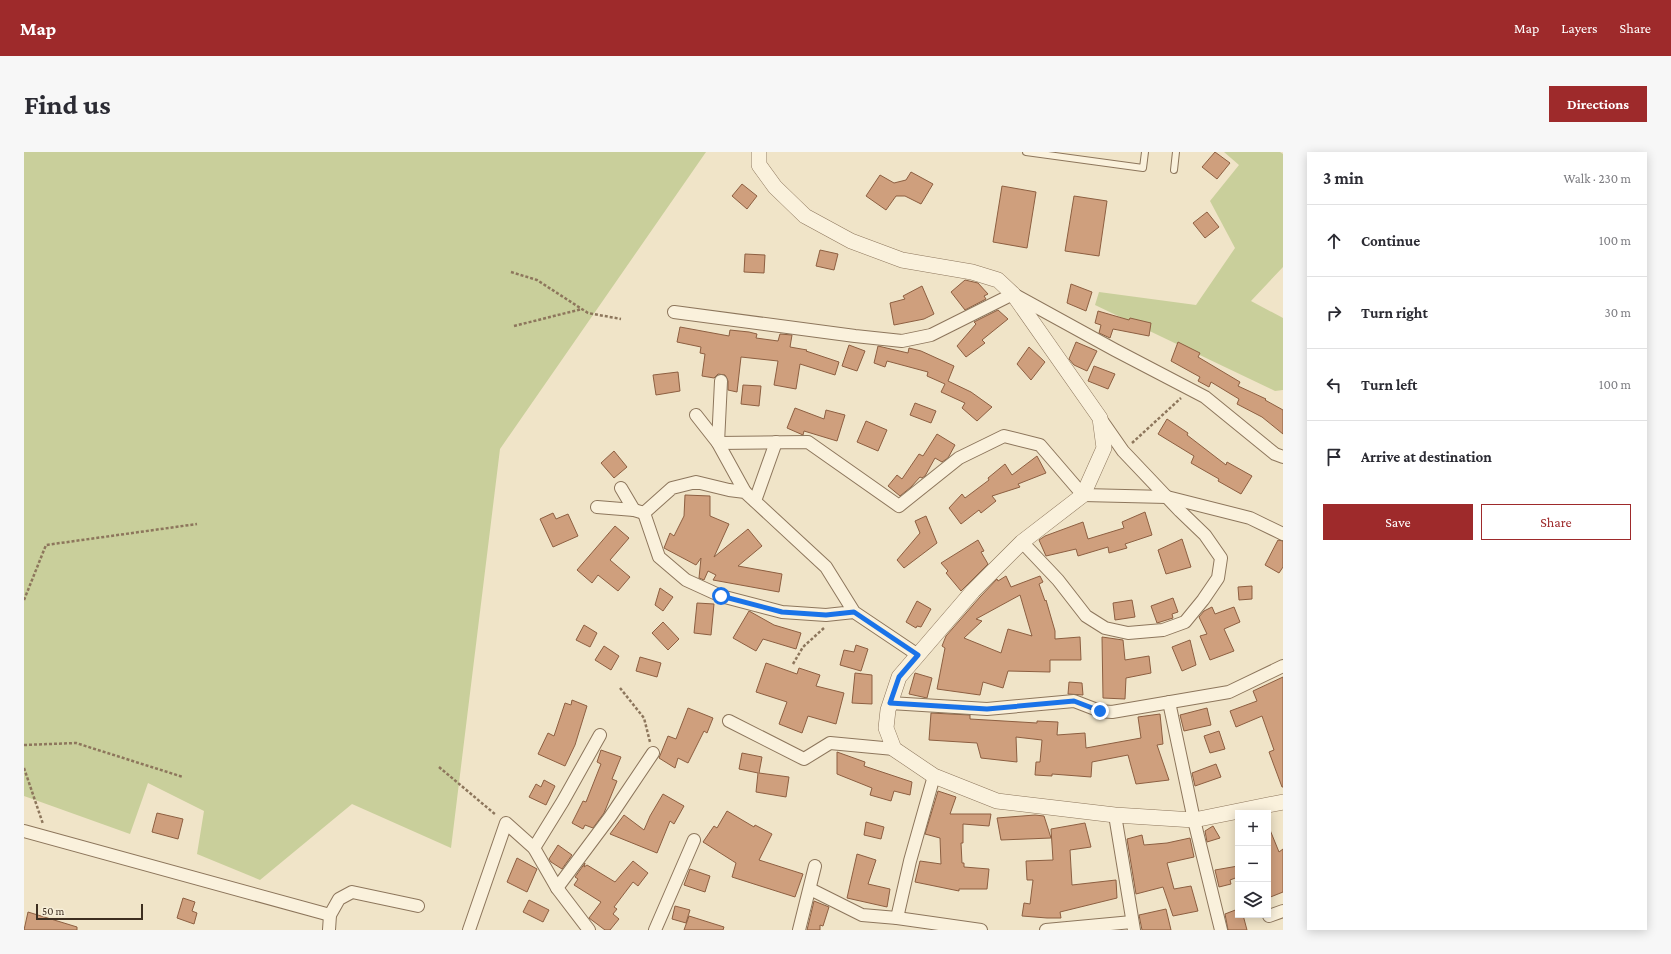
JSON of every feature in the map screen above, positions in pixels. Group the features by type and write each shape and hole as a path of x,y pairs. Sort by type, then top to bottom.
{"street":[{"path":"759,152 759,165 775,187 805,216 851,241 902,260 972,272 998,280 1013,294 1123,451 1206,535 1221,558 1218,578 1203,600 1185,622 1163,630 1128,633 1105,628 1086,616 1058,580 1022,542"},
{"path":"674,312 902,341 931,335 1013,294"},
{"path":"1013,294 1205,397 1275,454 1283,457"},
{"path":"718,443 721,381"},
{"path":"696,415 718,443 745,492 826,567 854,612 918,655"},
{"path":"894,749 886,728 890,703 899,677 973,591 1022,542 1083,495 1104,448 1100,418"},
{"path":"718,443 808,442 899,506 959,458 1004,436 1040,445 1083,495 1167,497 1250,518 1283,534"},
{"path":"755,501 776,442"},
{"path":"597,507 639,512 672,488 696,482 729,490 745,492"},
{"path":"621,488 639,512 659,557 686,580 721,596 782,612 826,615 854,612"},
{"path":"890,703 987,709 1074,701 1100,711 1112,712 1229,692 1283,666"},
{"path":"1169,702 1194,820 1221,930"},
{"path":"729,721 804,759 830,743 894,749 934,776 997,801 1115,815 1194,820 1283,802"},
{"path":"534,848 563,801 600,735"},
{"path":"557,888 610,817 653,753"},
{"path":"897,918 910,861 934,776"},
{"path":"1046,930 1133,926 1115,815"},
{"path":"472,929 506,823 534,848 557,888 589,930"},
{"path":"25,834 48,838 330,915"},
{"path":"655,930 694,840"},
{"path":"799,930 815,866"},
{"path":"810,889 862,915 897,918 981,930"},
{"path":"328,930 330,915 339,899 352,892 418,906"},
{"path":"1271,915 1283,911"}],"lane":[{"path":"1026,152 1143,168 1145,152"},
{"path":"1174,170 1176,152"}],"path":[{"path":"511,272 537,280 588,313 621,319"},
{"path":"514,326 582,309"},
{"path":"1123,451 1191,389"},
{"path":"24,600 46,545 197,524"},
{"path":"793,664 803,647 841,613"},
{"path":"620,688 644,718 653,753"},
{"path":"24,745 76,743 182,777"},
{"path":"439,767 506,823"},
{"path":"24,768 48,838"}],"green space":[{"path":"24,152 706,152 500,449 451,848 352,804 260,880 197,854 204,811 148,783 130,834 24,796"},
{"path":"1224,152 1280,152 1283,154 1283,267 1251,301 1283,318 1283,390 1275,391 1095,305 1099,292 1196,305 1235,248 1210,201 1239,165"}],"building":[{"path":"1215,152 1230,163 1217,179 1202,167"},
{"path":"911,172 933,184 921,204 905,196 896,196 886,210 866,196 880,175 894,183 906,180"},
{"path":"742,184 757,196 747,209 732,196"},
{"path":"1002,186 1036,192 1027,248 993,242"},
{"path":"1074,196 1107,201 1099,256 1065,251"},
{"path":"1207,212 1219,227 1205,238 1193,223"},
{"path":"820,250 838,254 834,270 816,266"},
{"path":"745,254 765,255 764,273 744,272"},
{"path":"965,280 978,283 988,294 984,296 986,299 965,310 951,292"},
{"path":"1071,284 1092,292 1086,311 1067,303"},
{"path":"922,286 934,314 924,319 894,325 890,303 905,299 903,296"},
{"path":"998,310 1008,319 982,340 985,343 966,357 957,346 976,324 974,322"},
{"path":"1098,311 1129,320 1130,318 1151,323 1149,336 1113,329 1110,338 1099,333 1101,325 1095,323"},
{"path":"680,327 729,336 730,330 749,332 757,334 756,338 778,341 780,334 792,335 790,347 807,350 806,351 839,362 835,375 800,364 796,389 774,385 778,361 741,357 737,392 728,390 728,381 725,375 718,374 714,378 702,376 705,354 700,353 701,347 677,342"},
{"path":"1076,342 1097,351 1087,371 1074,365 1069,359"},
{"path":"1178,342 1200,353 1198,357 1240,382 1238,386 1266,399 1265,400 1283,410 1283,434 1262,417 1237,404 1239,399 1211,382 1209,387 1198,381 1200,377 1171,361"},
{"path":"849,345 865,351 857,371 842,366"},
{"path":"878,346 908,353 909,348 921,351 954,366 948,381 971,392 992,407 977,421 962,408 965,403 941,392 945,384 927,376 928,372 887,361 885,367 874,363"},
{"path":"1029,347 1045,362 1031,380 1017,364"},
{"path":"1094,366 1115,374 1108,389 1088,381"},
{"path":"678,372 680,391 656,395 653,375"},
{"path":"743,385 761,386 759,406 741,404"},
{"path":"915,403 936,411 931,423 910,415"},
{"path":"795,408 824,419 826,410 845,415 837,441 804,431 803,435 787,428"},
{"path":"1167,419 1188,433 1187,435 1226,465 1227,462 1252,476 1241,494 1191,463 1194,456 1158,434"},
{"path":"866,421 887,430 878,451 857,442"},
{"path":"937,434 955,445 948,458 942,462 935,458 925,476 922,478 920,477 900,496 888,486 897,475 902,479 919,454 923,456"},
{"path":"614,451 627,467 614,478 601,463"},
{"path":"1037,456 1046,473 1018,484 1020,487 992,496 996,501 981,513 979,510 961,524 949,508 962,494 965,498 989,480 988,478 1005,464 1012,475"},
{"path":"685,495 710,496 710,516 729,524 714,557 748,529 762,546 738,566 782,574 779,592 713,580 716,575 708,571 704,580 699,578 701,558 696,565 664,548 670,533 674,536 684,516"},
{"path":"1145,512 1152,535 1125,544 1127,548 1109,553 1108,547 1078,556 1076,549 1046,556 1039,540 1045,536 1083,522 1088,539 1124,528 1122,522"},
{"path":"553,513 556,519 568,514 578,536 553,547 540,519"},
{"path":"926,516 937,543 904,568 897,560 920,533 915,521"},
{"path":"615,526 629,538 610,560 630,577 618,591 598,575 592,583 577,570"},
{"path":"1182,539 1191,567 1166,574 1158,550"},
{"path":"978,540 984,551 981,552 988,564 961,591 946,573 948,571 941,563"},
{"path":"1278,540 1283,541 1283,567 1279,573 1265,565"},
{"path":"1006,576 1011,587 1040,576 1043,582 1039,584 1045,601 1046,600 1055,631 1055,639 1080,637 1081,660 1050,660 1050,672 1008,671 1003,688 983,682 980,695 937,689 945,648 942,646 946,636 997,579 998,581","holes":["1020,595 1032,636 1008,629 1001,653 964,638 982,621 976,619"]},
{"path":"1252,586 1252,599 1239,600 1238,587"},
{"path":"660,588 673,597 663,611 655,605"},
{"path":"1173,598 1178,612 1172,614 1173,618 1157,623 1151,606"},
{"path":"1132,600 1135,617 1115,620 1113,603"},
{"path":"917,601 931,609 921,627 917,626 916,628 906,622"},
{"path":"697,603 714,604 711,635 694,633"},
{"path":"1212,607 1215,614 1234,607 1240,622 1224,629 1234,651 1210,660 1200,636 1207,634 1199,617 1204,611"},
{"path":"749,611 774,625 801,633 796,649 763,639 756,651 733,638"},
{"path":"663,622 679,639 668,650 652,633"},
{"path":"584,625 597,633 590,647 576,640"},
{"path":"1102,637 1123,640 1125,660 1149,656 1151,673 1126,678 1125,699 1103,698"},
{"path":"1190,640 1196,665 1182,671 1172,647"},
{"path":"856,645 868,649 861,671 840,665 844,650 854,652"},
{"path":"604,646 619,656 611,670 595,660"},
{"path":"640,657 661,663 657,677 636,671"},
{"path":"766,663 797,674 799,668 820,675 816,686 844,693 836,724 808,716 802,733 779,724 787,702 756,692"},
{"path":"855,673 872,675 872,704 852,703"},
{"path":"915,673 932,678 927,698 909,694"},
{"path":"1283,677 1282,787 1269,752 1274,750 1262,716 1236,727 1230,711 1257,701 1253,691"},
{"path":"1069,682 1082,683 1083,695 1068,694"},
{"path":"572,700 587,706 575,745 565,766 538,754 548,733 554,736 565,703 571,705"},
{"path":"688,708 713,718 707,733 704,731 688,763 678,758 675,768 659,758 668,736 676,739"},
{"path":"1207,708 1211,725 1184,731 1180,715"},
{"path":"931,713 970,715 970,719 1037,723 1037,721 1058,722 1057,735 1085,733 1086,748 1141,738 1138,717 1160,714 1163,744 1157,745 1169,780 1136,784 1128,755 1092,762 1091,777 1052,774 1052,776 1035,775 1036,762 1040,762 1042,740 1016,737 1017,762 981,758 977,743 929,740"},
{"path":"1219,731 1225,749 1210,753 1204,736"},
{"path":"601,750 621,757 612,779 617,781 604,813 593,828 585,825 583,829 572,823 583,801 586,802 601,764 597,762"},
{"path":"837,752 865,762 864,766 912,782 910,795 894,791 891,801 870,795 872,788 837,774"},
{"path":"742,753 762,757 759,773 789,777 786,797 756,792 758,773 739,769"},
{"path":"1216,764 1221,777 1195,786 1192,773"},
{"path":"544,780 555,786 546,805 529,797 536,784 541,787"},
{"path":"938,791 956,797 950,814 991,814 989,826 963,824 963,843 961,843 962,863 964,863 964,867 989,869 987,889 959,889 959,891 915,882 920,861 941,864 940,838 925,834"},
{"path":"663,794 684,806 674,824 670,821 657,853 610,834 624,815 644,830 650,816"},
{"path":"727,811 754,827 755,825 772,834 759,860 803,874 795,897 732,877 736,863 703,842 714,826 717,828"},
{"path":"157,813 183,819 178,839 152,832"},
{"path":"1035,815 1044,816 1051,838 1001,840 997,818"},
{"path":"866,822 884,827 881,839 864,835"},
{"path":"1085,823 1091,847 1070,850 1072,885 1116,880 1117,898 1060,912 1061,918 1022,916 1024,903 1030,904 1033,880 1027,880 1026,861 1053,860 1051,829"},
{"path":"1213,826 1220,838 1207,842 1205,831"},
{"path":"1271,832 1279,852 1283,849 1283,892 1271,897"},
{"path":"1142,835 1144,845 1167,843 1190,838 1194,857 1167,863 1174,889 1191,886 1198,911 1173,916 1163,887 1136,894 1127,839"},
{"path":"558,845 572,855 562,869 549,859"},
{"path":"857,854 876,860 868,884 890,889 887,907 847,898"},
{"path":"517,858 537,869 527,892 507,882"},
{"path":"633,861 648,873 638,886 633,882 614,907 617,909 613,914 619,919 610,930 605,930 589,918 601,902 574,885 578,879 575,877 585,863 584,867 587,865 615,882"},
{"path":"1235,867 1235,878 1230,880 1231,884 1219,887 1215,870"},
{"path":"690,869 710,876 705,892 684,885"},
{"path":"183,898 195,902 192,911 197,913 194,924 177,918"},
{"path":"529,900 549,910 543,922 523,912"},
{"path":"814,901 829,907 823,926 820,925 820,930 807,930"},
{"path":"675,906 690,910 686,923 672,919"},
{"path":"1166,909 1171,930 1142,930 1139,915"},
{"path":"1235,910 1235,918 1244,918 1247,930 1228,930 1225,914"},
{"path":"28,912 77,927 77,930 24,930"},
{"path":"689,916 724,927 723,930 684,930"}],"route":[{"path":"721,596 782,612 826,615 854,612 918,655 899,677 890,703 987,709 1074,701 1100,711"}]}
